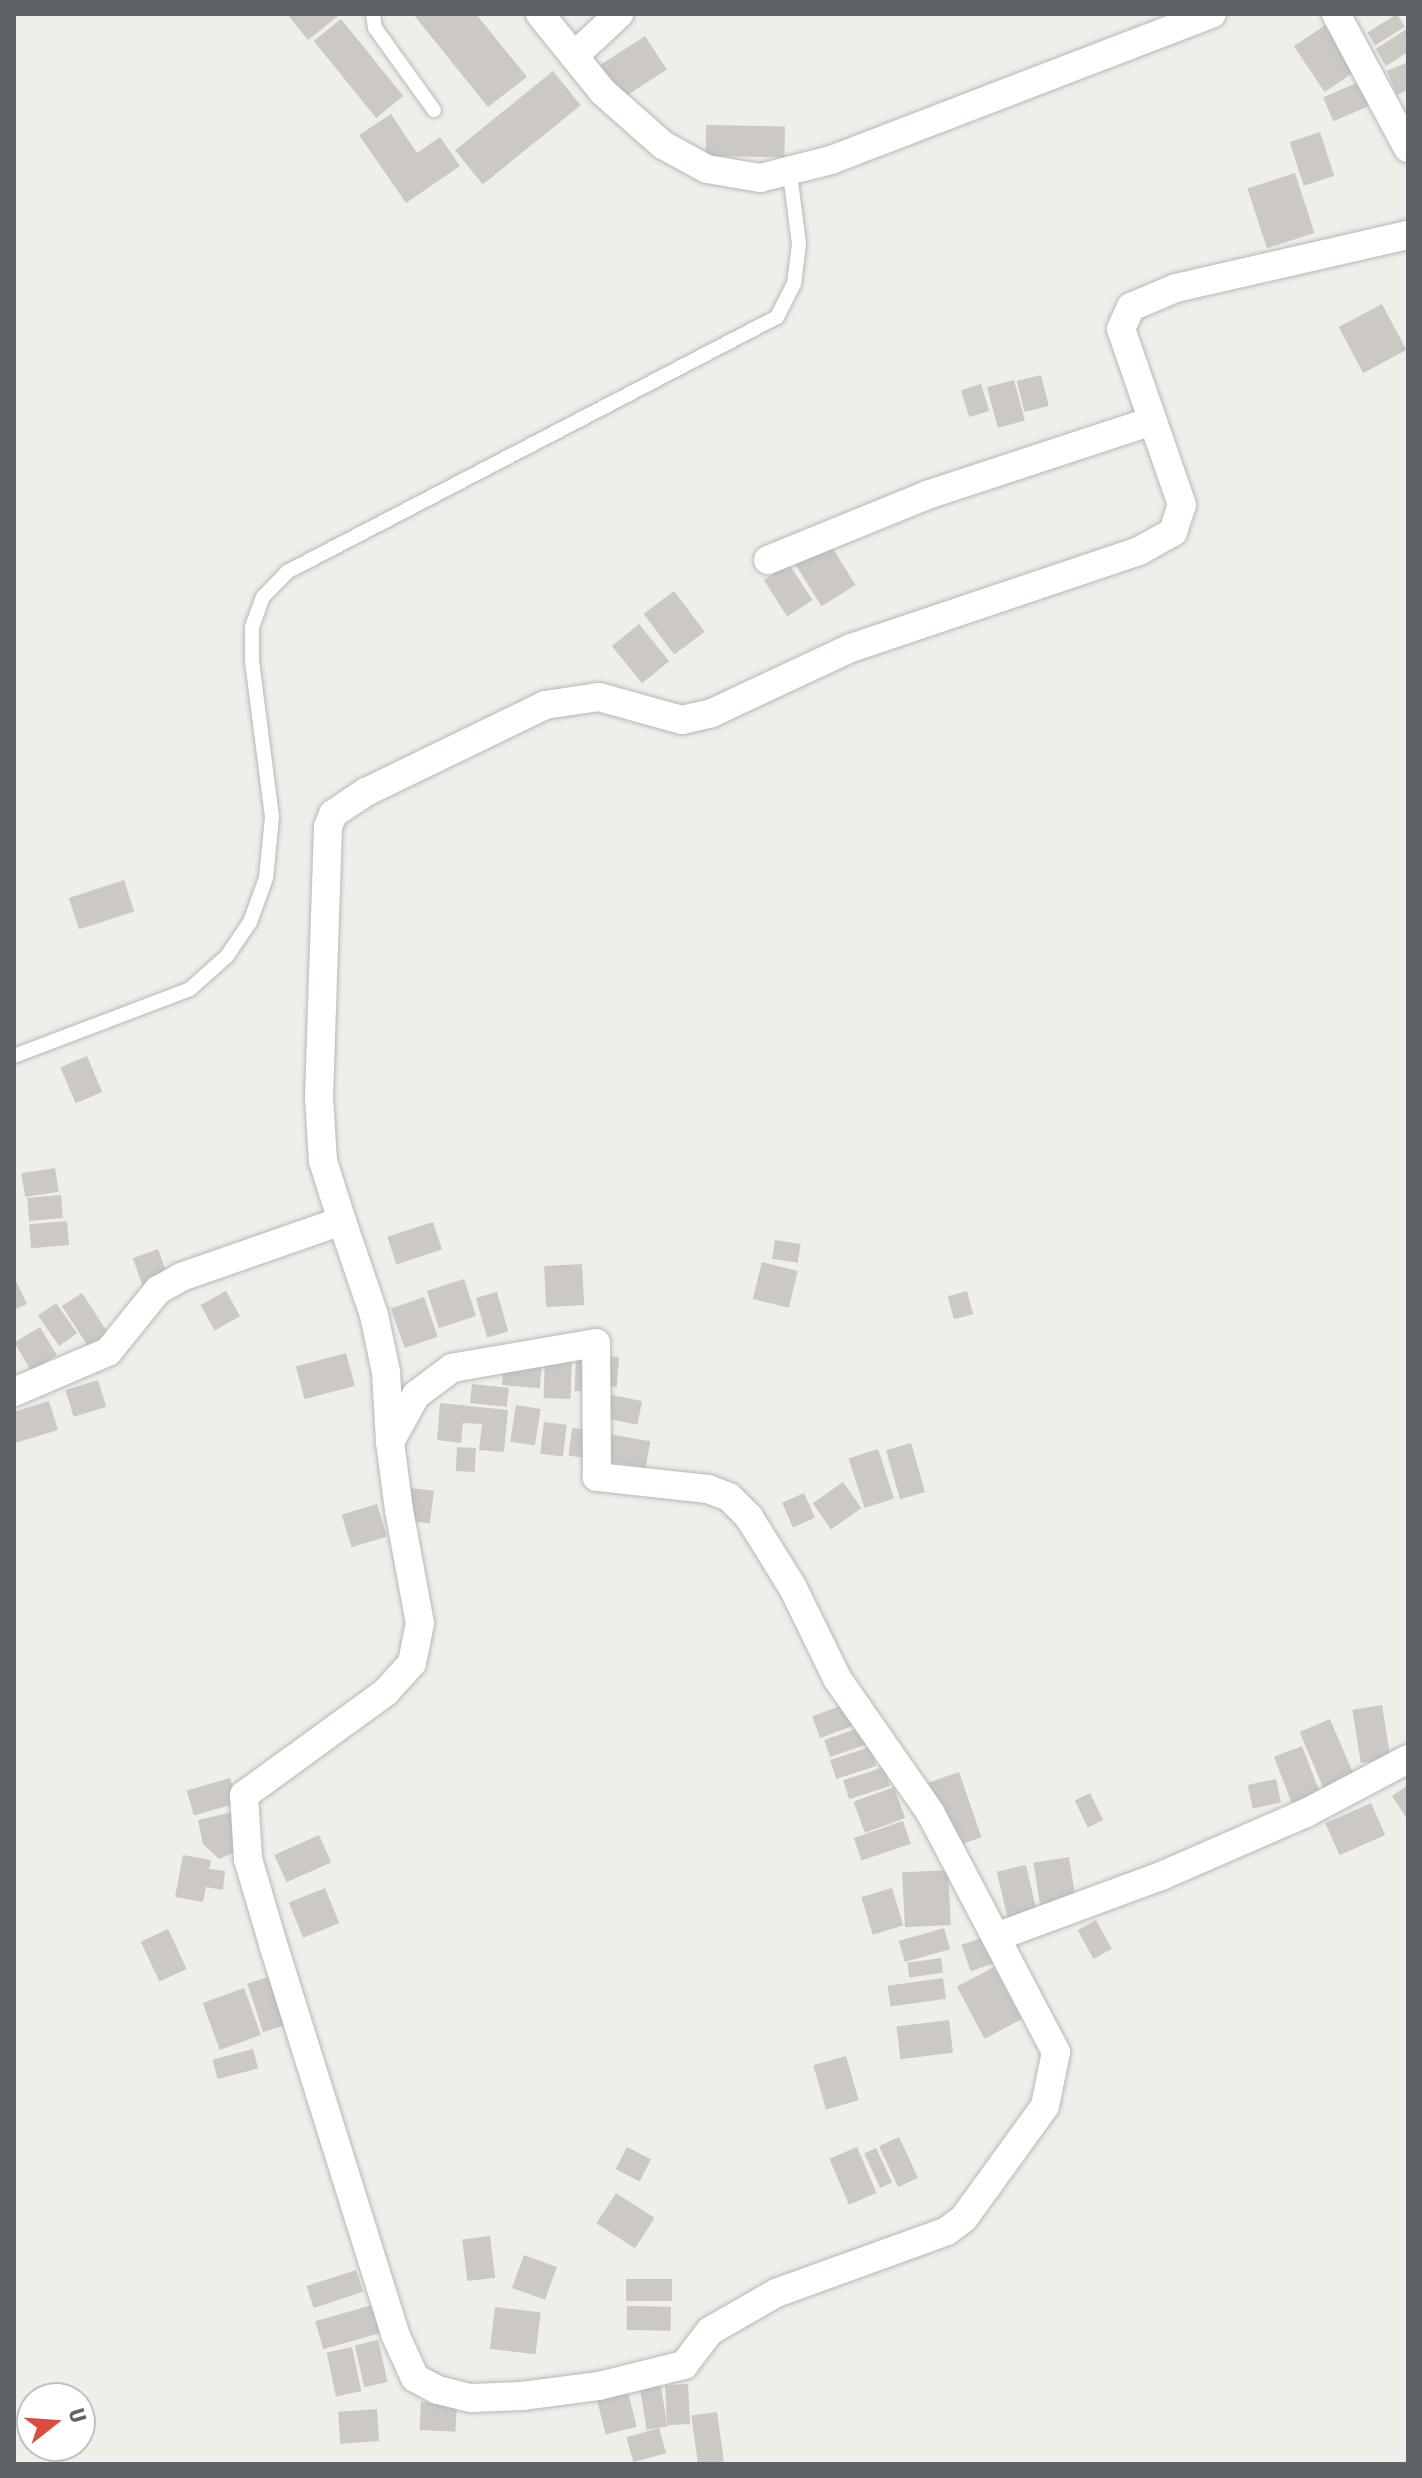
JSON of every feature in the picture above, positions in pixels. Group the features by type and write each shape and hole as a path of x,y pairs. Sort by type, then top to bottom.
{"street":[{"path":"540,14 626,113 683,158 732,176 790,174 1212,14"},
{"path":"574,56 619,14"},
{"path":"1336,14 1408,148"},
{"path":"390,1442 416,1395 452,1368 596,1343 597,1477 708,1489 729,1497 749,1517 787,1576 837,1678 922,1798 1056,2052 1054,2075 1045,2106 997,2178 947,2231 776,2293 710,2331 691,2361 658,2373 599,2386 471,2398 438,2390 415,2378 395,2334 328,2126 248,1859 242,1812 251,1785 386,1692 412,1663 419,1610 390,1442 386,1372 374,1315 323,1161 319,1098 328,827 333,814 366,792 545,705 599,697 682,720 712,713 851,648 1139,551 1173,532 1182,516 1121,329 1131,307 1176,288 1408,235"},
{"path":"768,560 927,495 1152,421"},
{"path":"14,1392 108,1352 158,1290 181,1277 342,1221"},
{"path":"996,1937 1262,1832 1408,1759"}],"lane":[{"path":"373,14 375,28 434,110"},
{"path":"14,1056 190,989 227,956 250,922 266,878 272,817 252,661 252,627 263,597 287,572 777,317 794,284 799,244 790,174"}],"building":[{"path":"287,14 336,14 338,16 308,40"},
{"path":"413,14 476,14 527,77 488,107"},
{"path":"1397,14 1405,27 1375,45 1367,33"},
{"path":"341,19 403,96 376,118 314,41"},
{"path":"1327,24 1358,70 1325,92 1294,46"},
{"path":"1408,28 1408,52 1386,66 1376,49"},
{"path":"645,36 667,70 621,99 600,65"},
{"path":"1408,62 1408,90 1397,95 1387,71"},
{"path":"553,71 581,105 483,184 455,150"},
{"path":"1359,82 1369,106 1333,121 1323,97"},
{"path":"391,114 417,153 440,137 460,166 406,203 359,135"},
{"path":"706,125 785,126 784,157 705,156"},
{"path":"1320,132 1334,176 1304,186 1290,142"},
{"path":"1295,173 1314,233 1267,248 1247,188"},
{"path":"1382,304 1406,350 1363,373 1339,327"},
{"path":"1041,375 1049,406 1024,412 1017,381"},
{"path":"1014,380 1025,421 998,428 987,387"},
{"path":"981,384 989,411 969,417 961,390"},
{"path":"828,541 856,585 822,606 794,562"},
{"path":"789,564 812,600 787,616 764,580"},
{"path":"674,591 705,632 674,655 644,614"},
{"path":"639,624 669,661 642,683 612,646"},
{"path":"124,880 134,911 79,929 69,898"},
{"path":"87,1056 102,1092 76,1103 60,1067"},
{"path":"55,1168 59,1192 25,1197 21,1173"},
{"path":"61,1195 63,1218 29,1221 27,1198"},
{"path":"67,1221 69,1245 31,1248 29,1224"},
{"path":"433,1222 442,1250 396,1264 387,1237"},
{"path":"775,1240 801,1244 798,1263 772,1259"},
{"path":"158,1249 168,1276 143,1285 133,1258"},
{"path":"762,1262 798,1271 789,1308 753,1299"},
{"path":"582,1264 584,1305 546,1307 544,1266"},
{"path":"14,1277 27,1304 14,1310"},
{"path":"464,1279 476,1316 439,1328 427,1291"},
{"path":"226,1291 240,1316 215,1330 201,1305"},
{"path":"967,1291 973,1314 954,1319 948,1296"},
{"path":"497,1292 508,1331 487,1337 476,1298"},
{"path":"82,1293 109,1335 89,1348 62,1306"},
{"path":"424,1297 438,1337 405,1348 391,1308"},
{"path":"56,1303 77,1333 59,1346 38,1316"},
{"path":"40,1327 57,1355 31,1371 14,1342"},
{"path":"346,1353 355,1386 305,1399 296,1366"},
{"path":"545,1356 572,1357 571,1399 544,1398"},
{"path":"605,1356 619,1357 617,1387 603,1386"},
{"path":"576,1360 593,1361 591,1392 574,1391"},
{"path":"504,1361 542,1364 540,1388 502,1385"},
{"path":"98,1380 106,1407 74,1417 65,1390"},
{"path":"472,1384 509,1388 507,1407 470,1403"},
{"path":"608,1394 642,1401 637,1425 603,1417"},
{"path":"49,1401 58,1430 15,1443 14,1412"},
{"path":"440,1403 508,1410 504,1452 479,1450 482,1424 463,1423 461,1443 437,1440"},
{"path":"516,1405 541,1409 535,1445 510,1442"},
{"path":"544,1422 567,1425 563,1457 540,1454"},
{"path":"572,1428 589,1430 585,1458 569,1456"},
{"path":"603,1433 650,1441 646,1468 598,1460"},
{"path":"911,1443 925,1492 900,1499 886,1450"},
{"path":"457,1447 476,1448 475,1472 456,1471"},
{"path":"878,1449 894,1498 865,1508 849,1459"},
{"path":"843,1482 861,1508 831,1529 813,1503"},
{"path":"411,1488 434,1491 430,1524 407,1521"},
{"path":"804,1493 815,1518 793,1527 782,1503"},
{"path":"377,1504 387,1537 352,1547 342,1515"},
{"path":"846,1704 854,1726 820,1738 812,1716"},
{"path":"1382,1705 1390,1758 1361,1763 1352,1710"},
{"path":"1330,1719 1355,1779 1325,1792 1300,1732"},
{"path":"862,1727 868,1744 830,1757 824,1740"},
{"path":"1302,1746 1320,1792 1292,1802 1274,1757"},
{"path":"870,1747 876,1766 836,1779 830,1760"},
{"path":"884,1767 890,1786 849,1799 843,1780"},
{"path":"959,1772 981,1837 951,1848 929,1782"},
{"path":"230,1778 237,1803 194,1815 187,1790"},
{"path":"1276,1779 1281,1802 1253,1809 1248,1785"},
{"path":"1408,1785 1408,1820 1392,1796"},
{"path":"894,1787 905,1818 865,1833 854,1802"},
{"path":"1090,1793 1103,1820 1088,1827 1075,1800"},
{"path":"1371,1803 1385,1835 1340,1855 1325,1823"},
{"path":"233,1812 241,1850 219,1859 203,1844 198,1820"},
{"path":"903,1821 911,1844 862,1861 854,1838"},
{"path":"319,1835 331,1862 286,1882 274,1855"},
{"path":"183,1855 211,1860 209,1869 225,1871 223,1890 206,1887 203,1902 175,1897"},
{"path":"1069,1857 1076,1899 1040,1905 1033,1863"},
{"path":"1026,1865 1037,1913 1008,1919 997,1872"},
{"path":"948,1870 951,1925 905,1927 902,1872"},
{"path":"325,1888 339,1923 303,1938 289,1903"},
{"path":"892,1888 903,1925 873,1935 861,1897"},
{"path":"1096,1920 1112,1949 1094,1959 1078,1930"},
{"path":"944,1928 950,1949 905,1962 899,1941"},
{"path":"168,1929 187,1969 159,1982 141,1942"},
{"path":"987,1936 996,1962 971,1971 961,1945"},
{"path":"941,1958 943,1973 909,1978 907,1963"},
{"path":"994,1967 1022,2019 985,2039 957,1987"},
{"path":"274,1975 290,2024 263,2032 247,1984"},
{"path":"943,1978 946,1999 890,2007 888,1986"},
{"path":"244,1988 261,2035 220,2050 203,2003"},
{"path":"949,2020 953,2053 900,2059 896,2026"},
{"path":"253,2049 258,2068 218,2079 212,2060"},
{"path":"846,2056 859,2100 826,2110 813,2065"},
{"path":"899,2137 918,2178 898,2187 879,2146"},
{"path":"627,2147 651,2159 640,2182 616,2169"},
{"path":"857,2147 877,2193 849,2205 829,2159"},
{"path":"876,2148 892,2182 880,2188 864,2153"},
{"path":"616,2193 655,2218 635,2248 596,2223"},
{"path":"490,2236 495,2278 467,2281 462,2239"},
{"path":"524,2255 557,2267 545,2300 512,2288"},
{"path":"356,2270 363,2292 314,2308 307,2286"},
{"path":"626,2279 672,2279 672,2301 626,2301"},
{"path":"372,2305 380,2333 323,2349 315,2321"},
{"path":"627,2306 671,2307 671,2331 627,2330"},
{"path":"495,2307 541,2313 536,2354 490,2349"},
{"path":"378,2340 388,2382 364,2387 355,2345"},
{"path":"352,2347 361,2391 336,2396 327,2352"},
{"path":"660,2380 667,2426 647,2430 639,2383"},
{"path":"688,2384 690,2424 667,2425 665,2385"},
{"path":"627,2388 637,2427 606,2435 596,2396"},
{"path":"421,2402 457,2404 455,2432 420,2430"},
{"path":"377,2409 379,2441 340,2444 338,2412"},
{"path":"717,2412 724,2462 698,2464 691,2416"},
{"path":"659,2428 666,2453 633,2462 626,2437"}]}
